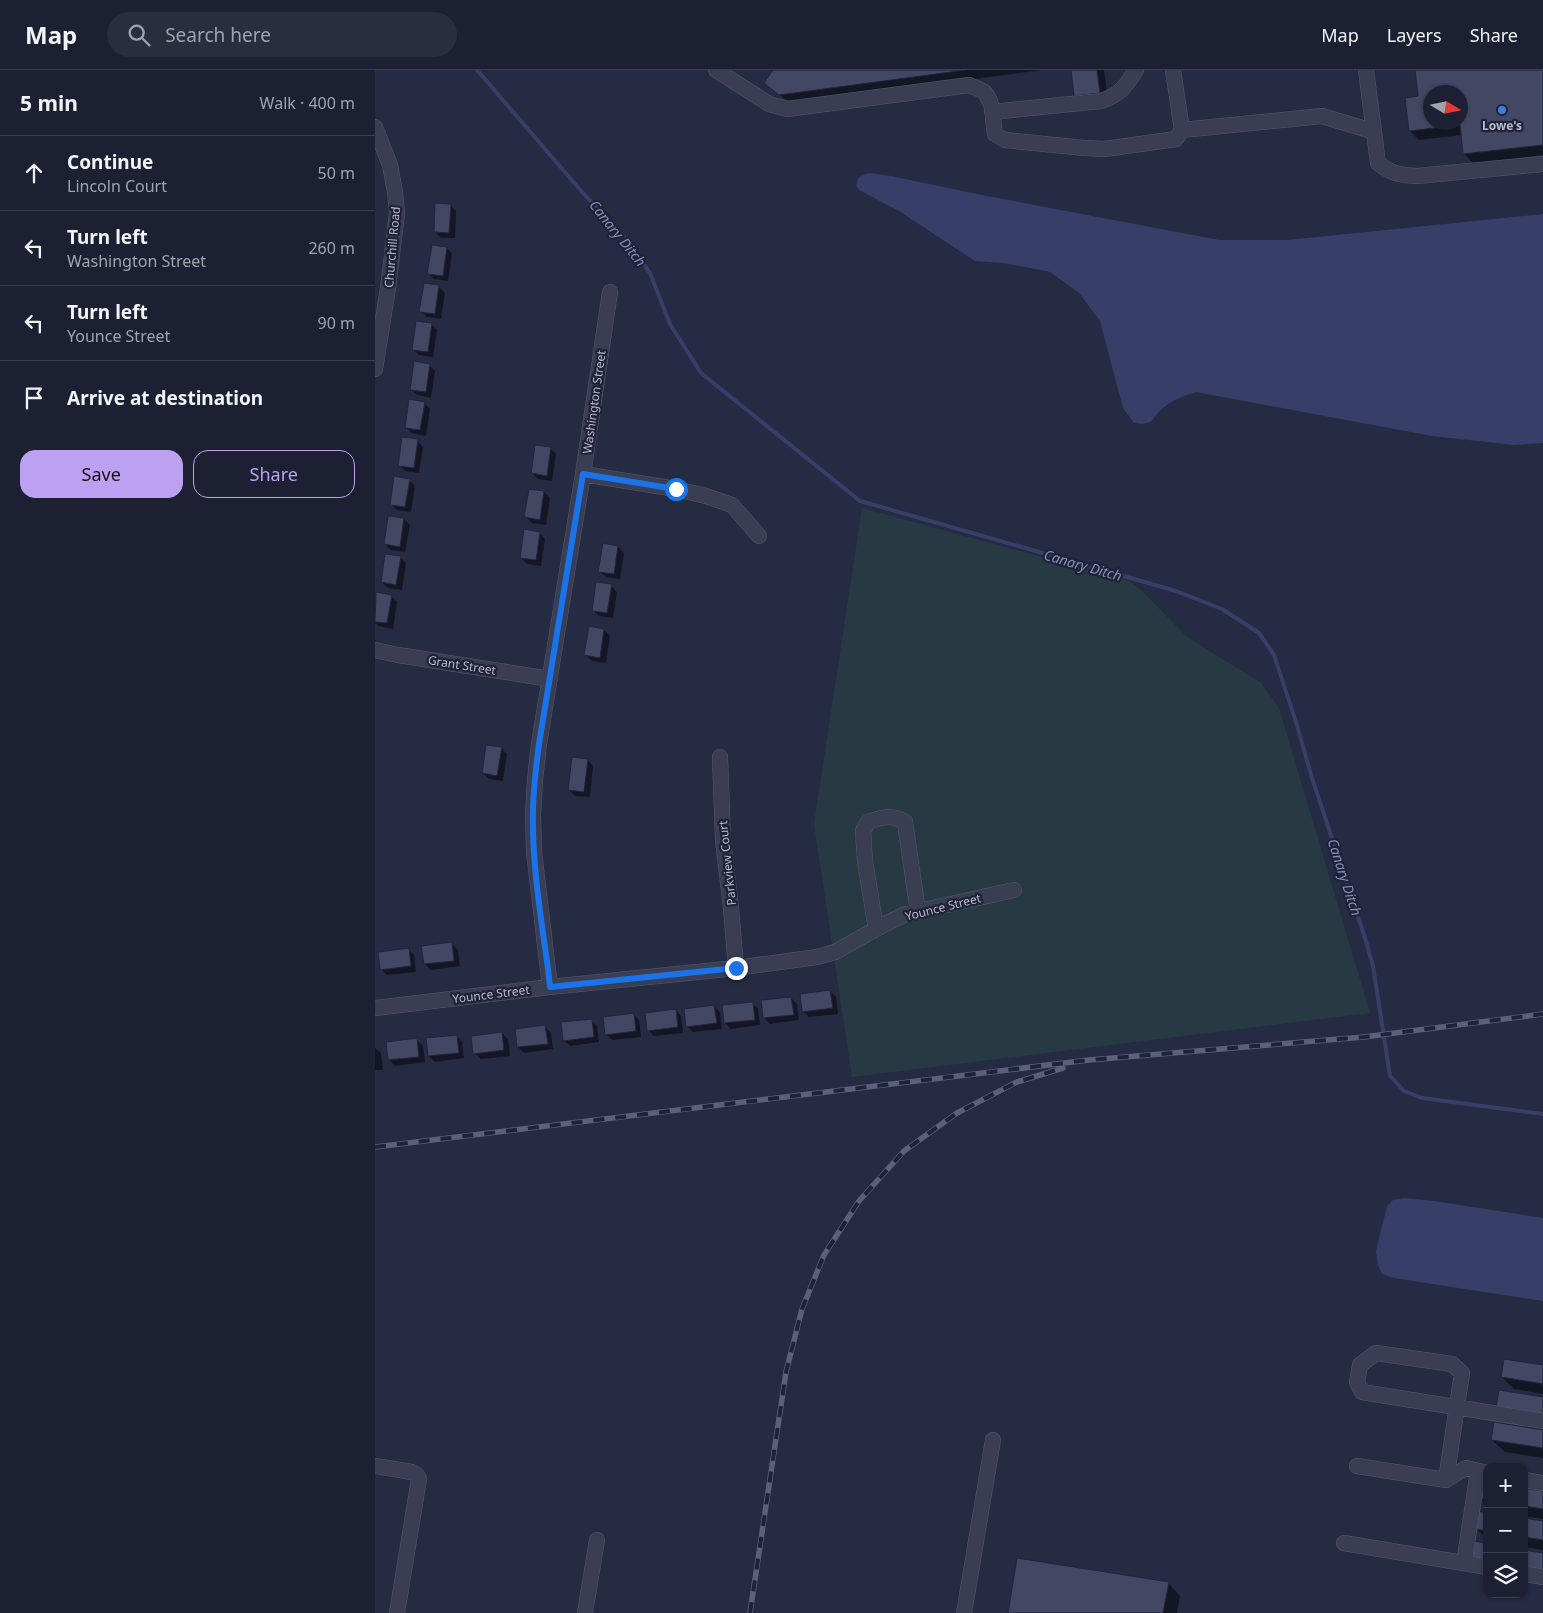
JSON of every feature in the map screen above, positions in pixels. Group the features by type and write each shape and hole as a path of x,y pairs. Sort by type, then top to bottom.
{"street":[{"path":"716,70 769,104 787,109 969,85 983,92 992,106 995,134 1005,140 1084,148 1105,148 1176,139 1181,130 1173,70"},
{"path":"992,112 1101,101 1115,96 1136,70"},
{"path":"1366,70 1372,131 1378,163 1388,171 1417,176 1543,164"},
{"path":"1181,130 1322,116 1372,131"},
{"name":"Churchill Road","path":"375,127 389,165 397,213 375,369"},
{"name":"Washington Street","path":"550,987 537,880 533,814 538,753 610,292"},
{"path":"583,474 676,489 706,496 732,505 759,536"},
{"name":"Grant Street","path":"375,650 549,679"},
{"name":"Parkview Court","path":"720,757 723,840 736,968"},
{"path":"876,929 865,861 863,831 868,822 886,816 898,818 905,822 918,912"},
{"name":"Younce Street","path":"375,1008 550,987 736,968 817,957 835,952 906,914 1014,890"},
{"path":"1446,1480 1457,1406 1462,1373 1452,1364 1376,1353 1361,1365 1357,1382 1361,1392 1457,1406 1543,1421"},
{"path":"964,1613 993,1440"},
{"path":"375,1466 412,1472 419,1479 397,1613"},
{"path":"1357,1466 1446,1480 1466,1468 1482,1472 1464,1564"},
{"path":"1528,1481 1543,1483"},
{"path":"585,1613 597,1540"},
{"path":"1344,1543 1483,1566"},
{"path":"1528,1575 1543,1577"}],"shaded area":[{"path":"862,508 1129,581 1143,592 1187,637 1261,683 1279,708 1370,1013 852,1077 814,824"}],"water":[{"path":"869,173 1219,240 1287,240 1543,214 1543,443 1514,445 1432,436 1196,392 1171,402 1151,422 1134,423 1123,408 1100,321 1079,293 1050,272 1004,263 975,261 899,211 859,190 856,185 859,177"},
{"path":"1404,1198 1543,1218 1543,1301 1394,1278 1382,1274 1378,1265 1376,1251 1387,1206 1393,1200"}],"building":[{"path":"773,70 966,70 779,95 764,83"},
{"path":"1071,70 1097,70 1100,93 1074,96"},
{"name":"Lowe's","path":"1415,70 1543,70 1543,145 1463,154 1461,130 1468,130 1468,85 1423,85 1423,129 1409,131 1405,98 1418,96"},
{"path":"435,203 451,204 449,233 434,232"},
{"path":"432,245 447,247 443,276 427,274"},
{"path":"424,283 439,285 435,314 419,312"},
{"path":"416,321 432,323 428,352 412,350"},
{"path":"414,361 430,364 426,392 410,390"},
{"path":"409,399 425,402 420,430 405,428"},
{"path":"402,437 418,439 414,468 398,466"},
{"path":"535,445 551,447 547,476 531,473"},
{"path":"394,476 410,479 405,507 390,505"},
{"path":"529,489 544,491 540,520 524,517"},
{"path":"388,516 404,518 400,547 384,544"},
{"path":"524,529 540,532 536,560 520,558"},
{"path":"603,543 618,546 614,574 598,572"},
{"path":"385,554 401,556 396,585 381,582"},
{"path":"596,582 612,584 607,613 592,611"},
{"path":"376,592 392,595 387,623 375,622"},
{"path":"589,626 604,629 600,658 584,655"},
{"path":"486,745 502,747 497,776 482,773"},
{"path":"572,757 588,759 584,792 568,790"},
{"path":"452,942 454,961 424,964 421,946"},
{"path":"409,948 411,966 380,970 378,952"},
{"path":"830,990 833,1008 802,1012 800,994"},
{"path":"791,997 794,1015 763,1018 761,1000"},
{"path":"753,1002 755,1020 724,1023 722,1005"},
{"path":"714,1005 717,1023 686,1027 684,1009"},
{"path":"676,1009 678,1027 647,1031 645,1013"},
{"path":"634,1013 636,1031 605,1035 603,1017"},
{"path":"592,1019 594,1037 563,1041 561,1022"},
{"path":"545,1025 548,1044 517,1047 515,1029"},
{"path":"502,1032 504,1050 473,1054 471,1036"},
{"path":"457,1035 459,1053 428,1056 426,1038"},
{"path":"417,1038 419,1057 388,1060 386,1042"},
{"path":"1504,1359 1543,1365 1543,1384 1501,1377"},
{"path":"1499,1390 1543,1397 1543,1415 1496,1408"},
{"path":"1494,1422 1543,1430 1543,1448 1491,1440"},
{"path":"1483,1481 1483,1499 1480,1499"},
{"path":"1528,1489 1543,1491 1543,1509 1528,1507"},
{"path":"1478,1511 1483,1512 1483,1530 1475,1529"},
{"path":"1528,1519 1543,1521 1543,1540 1528,1538"},
{"path":"1473,1541 1483,1542 1483,1561 1470,1559"},
{"path":"1528,1551 1543,1553 1543,1571 1528,1569"},
{"path":"1017,1558 1169,1582 1163,1613 1008,1613"}],"waterway":[{"name":"Canary Ditch","path":"477,70 583,193 628,241 650,273 670,324 701,373 860,501 1176,591 1222,609 1259,633 1274,655 1365,938 1373,966 1390,1076 1404,1091 1422,1098 1543,1114"}],"railway":[{"path":"375,1147 1089,1060 1364,1037 1543,1014"},
{"path":"750,1613 786,1372 802,1309 824,1255 859,1201 904,1151 957,1113 1017,1082 1063,1068"}],"place":[{"name":"Lowe's","path":"1502,110"}],"route":[{"path":"676,489 583,474 539,744 535,780 533,814 534,852 550,987 736,968"}]}
